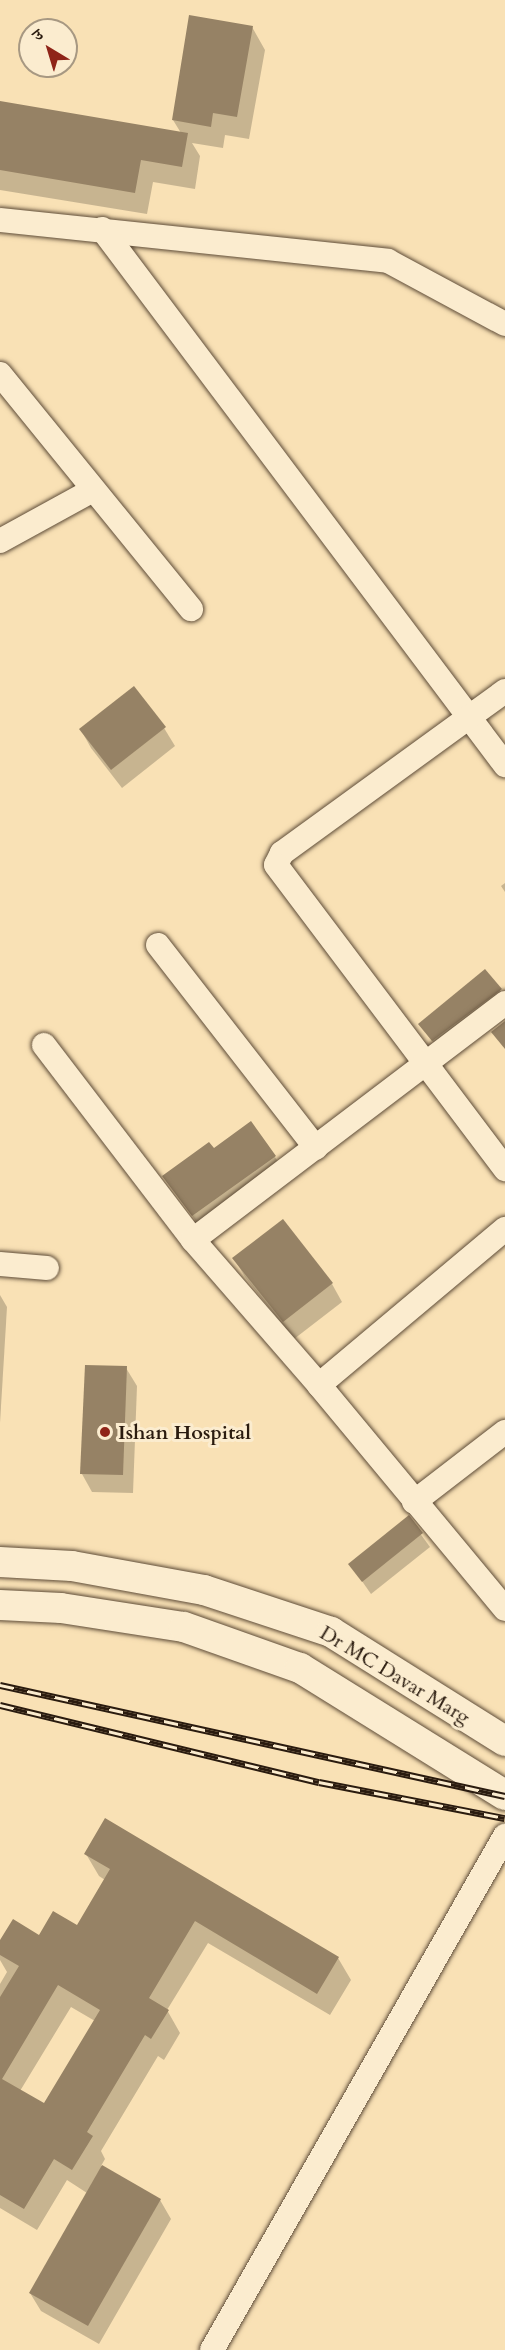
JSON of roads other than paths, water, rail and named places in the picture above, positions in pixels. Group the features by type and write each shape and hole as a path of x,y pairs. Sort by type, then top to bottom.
{"street":[{"path":"0,220 388,261 505,324"},
{"path":"102,229 505,765"},
{"path":"0,374 191,609"},
{"path":"0,541 93,490"},
{"path":"505,691 282,853 276,866 505,1169"},
{"path":"158,945 316,1148"},
{"path":"193,1240 505,1003"},
{"path":"44,1046 193,1240 320,1385 414,1502 505,1609"},
{"path":"320,1385 505,1229"},
{"path":"0,1264 47,1268"},
{"path":"414,1502 505,1432"},
{"name":"Dr MC Davar Marg","path":"0,1562 72,1566 204,1590 331,1632 505,1741"},
{"path":"0,1605 61,1608 183,1627 300,1668 505,1795"},
{"path":"212,2350 505,1836"}],"railway":[{"path":"0,1685 505,1796"},
{"path":"0,1705 319,1782 505,1818"}],"place":[{"name":"Ishan Hospital","path":"105,1432"}]}
